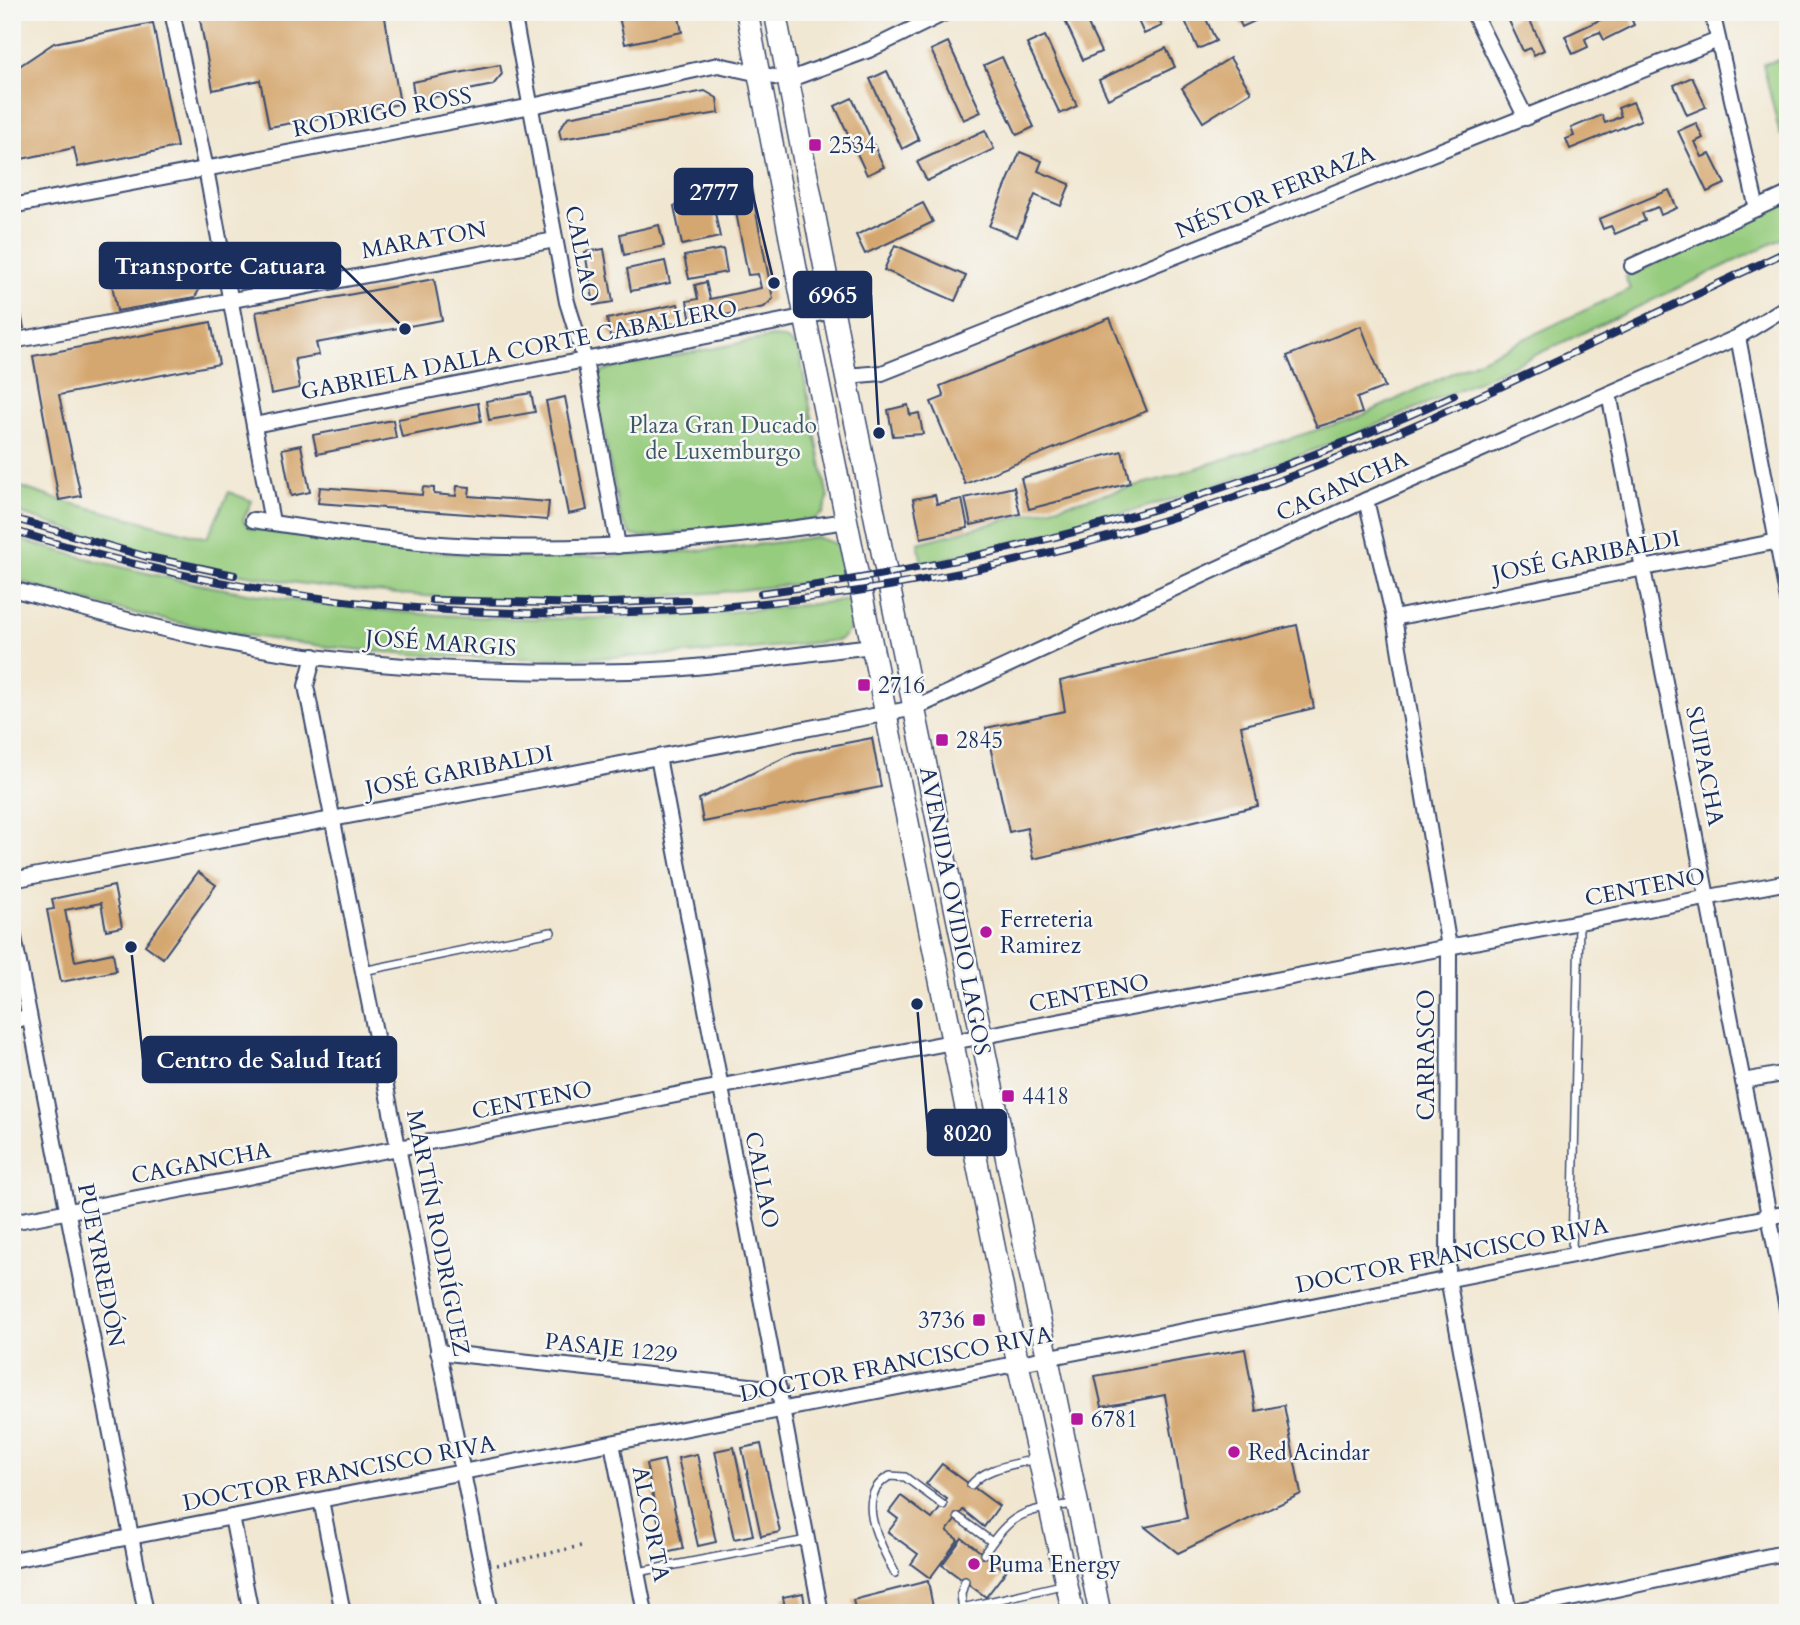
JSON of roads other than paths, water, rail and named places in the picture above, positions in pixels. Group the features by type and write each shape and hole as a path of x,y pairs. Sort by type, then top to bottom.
{"main road":[{"name":"AVENIDA OVIDIO LAGOS","path":"747,12 805,316 888,713 1018,1364 1073,1613"},
{"name":"AVENIDA OVIDIO LAGOS","path":"775,12 846,376 1100,1613"}],"street":[{"path":"172,12 206,169 272,522"},
{"name":"CALLAO","path":"513,12 567,302 585,360 618,546"},
{"path":"788,80 869,50 947,12"},
{"path":"1473,12 1526,118"},
{"path":"1712,12 1756,209"},
{"name":"NÉSTOR FERRAZA","path":"846,376 882,373 1718,40"},
{"name":"RODRIGO ROSS","path":"12,206 532,106 718,65 788,80"},
{"path":"1632,266 1788,194"},
{"name":"MARATON","path":"12,341 230,298 555,240"},
{"name":"CAGANCHA","path":"915,708 1366,500 1738,337 1788,306"},
{"name":"GABRIELA DALLA CORTE CABALLERO","path":"254,425 833,310"},
{"path":"1738,337 1782,541 1788,600"},
{"name":"SUIPACHA","path":"1609,394 1788,1312"},
{"name":"CARRASCO","path":"1366,500 1394,618 1449,947 1448,1278 1508,1613"},
{"path":"253,520 333,533 475,546 618,546 734,537 847,521"},
{"name":"JOSÉ GARIBALDI","path":"1394,618 1782,541"},
{"name":"JOSÉ MARGIS","path":"12,589 225,643 314,656 443,667 633,671 873,646"},
{"name":"MARTÍN RODRÍGUEZ","path":"314,656 306,686 491,1613"},
{"name":"JOSÉ GARIBALDI","path":"12,880 915,708"},
{"name":"CALLAO","path":"658,757 821,1613"},
{"name":"CENTENO","path":"398,1148 1788,882"},
{"name":"PUEYRREDÓN","path":"12,927 146,1613"},
{"path":"12,1023 29,1015"},
{"path":"1743,1082 1788,1073"},
{"name":"CAGANCHA","path":"12,1222 398,1148"},
{"name":"DOCTOR FRANCISCO RIVA","path":"12,1560 1788,1213"},
{"name":"PASAJE 1229","path":"439,1352 779,1389"},
{"name":"ALCORTA","path":"611,1443 645,1613"},
{"path":"321,1500 343,1613"},
{"path":"232,1517 251,1613"},
{"path":"1508,1613 1788,1552"}],"lane":[{"path":"1572,1256 1578,923"},
{"path":"363,971 551,932"},
{"path":"971,1485 978,1477 992,1470 1039,1458"},
{"path":"895,1573 873,1520 872,1495 875,1489 890,1476 905,1477 943,1506"},
{"path":"984,1554 1004,1524 1015,1517 1050,1507 1078,1503"},
{"path":"958,1517 992,1542"},
{"path":"637,1572 807,1540"},
{"path":"965,1581 961,1594 962,1611 1067,1584"}],"railway":[{"path":"12,530 172,572 333,600 496,612 659,611 821,596 982,568 1141,527 1297,474 1483,395 1788,251"},
{"path":"761,593 939,563 1028,544 1115,521 1287,465 1454,395"},
{"path":"12,518 144,556 234,575"},
{"path":"432,600 584,604 687,600"}],"place":[{"name":"2534","path":"815,145"},
{"name":"2777","path":"774,283"},
{"name":"Transporte Catuara","path":"405,329"},
{"name":"6965","path":"879,433"},
{"name":"2716","path":"864,685"},
{"name":"2845","path":"942,740"},
{"name":"Ferreteria Ramirez","path":"986,932"},
{"name":"Centro de Salud Itatí","path":"131,947"},
{"name":"8020","path":"917,1004"},
{"name":"4418","path":"1008,1096"},
{"name":"3736","path":"979,1320"},
{"name":"6781","path":"1077,1419"},
{"name":"Red Acindar","path":"1234,1452"},
{"name":"Puma Energy","path":"974,1564"}],"park label":[{"name":"Plaza Gran Ducado de Luxemburgo","path":"723,438"}]}
